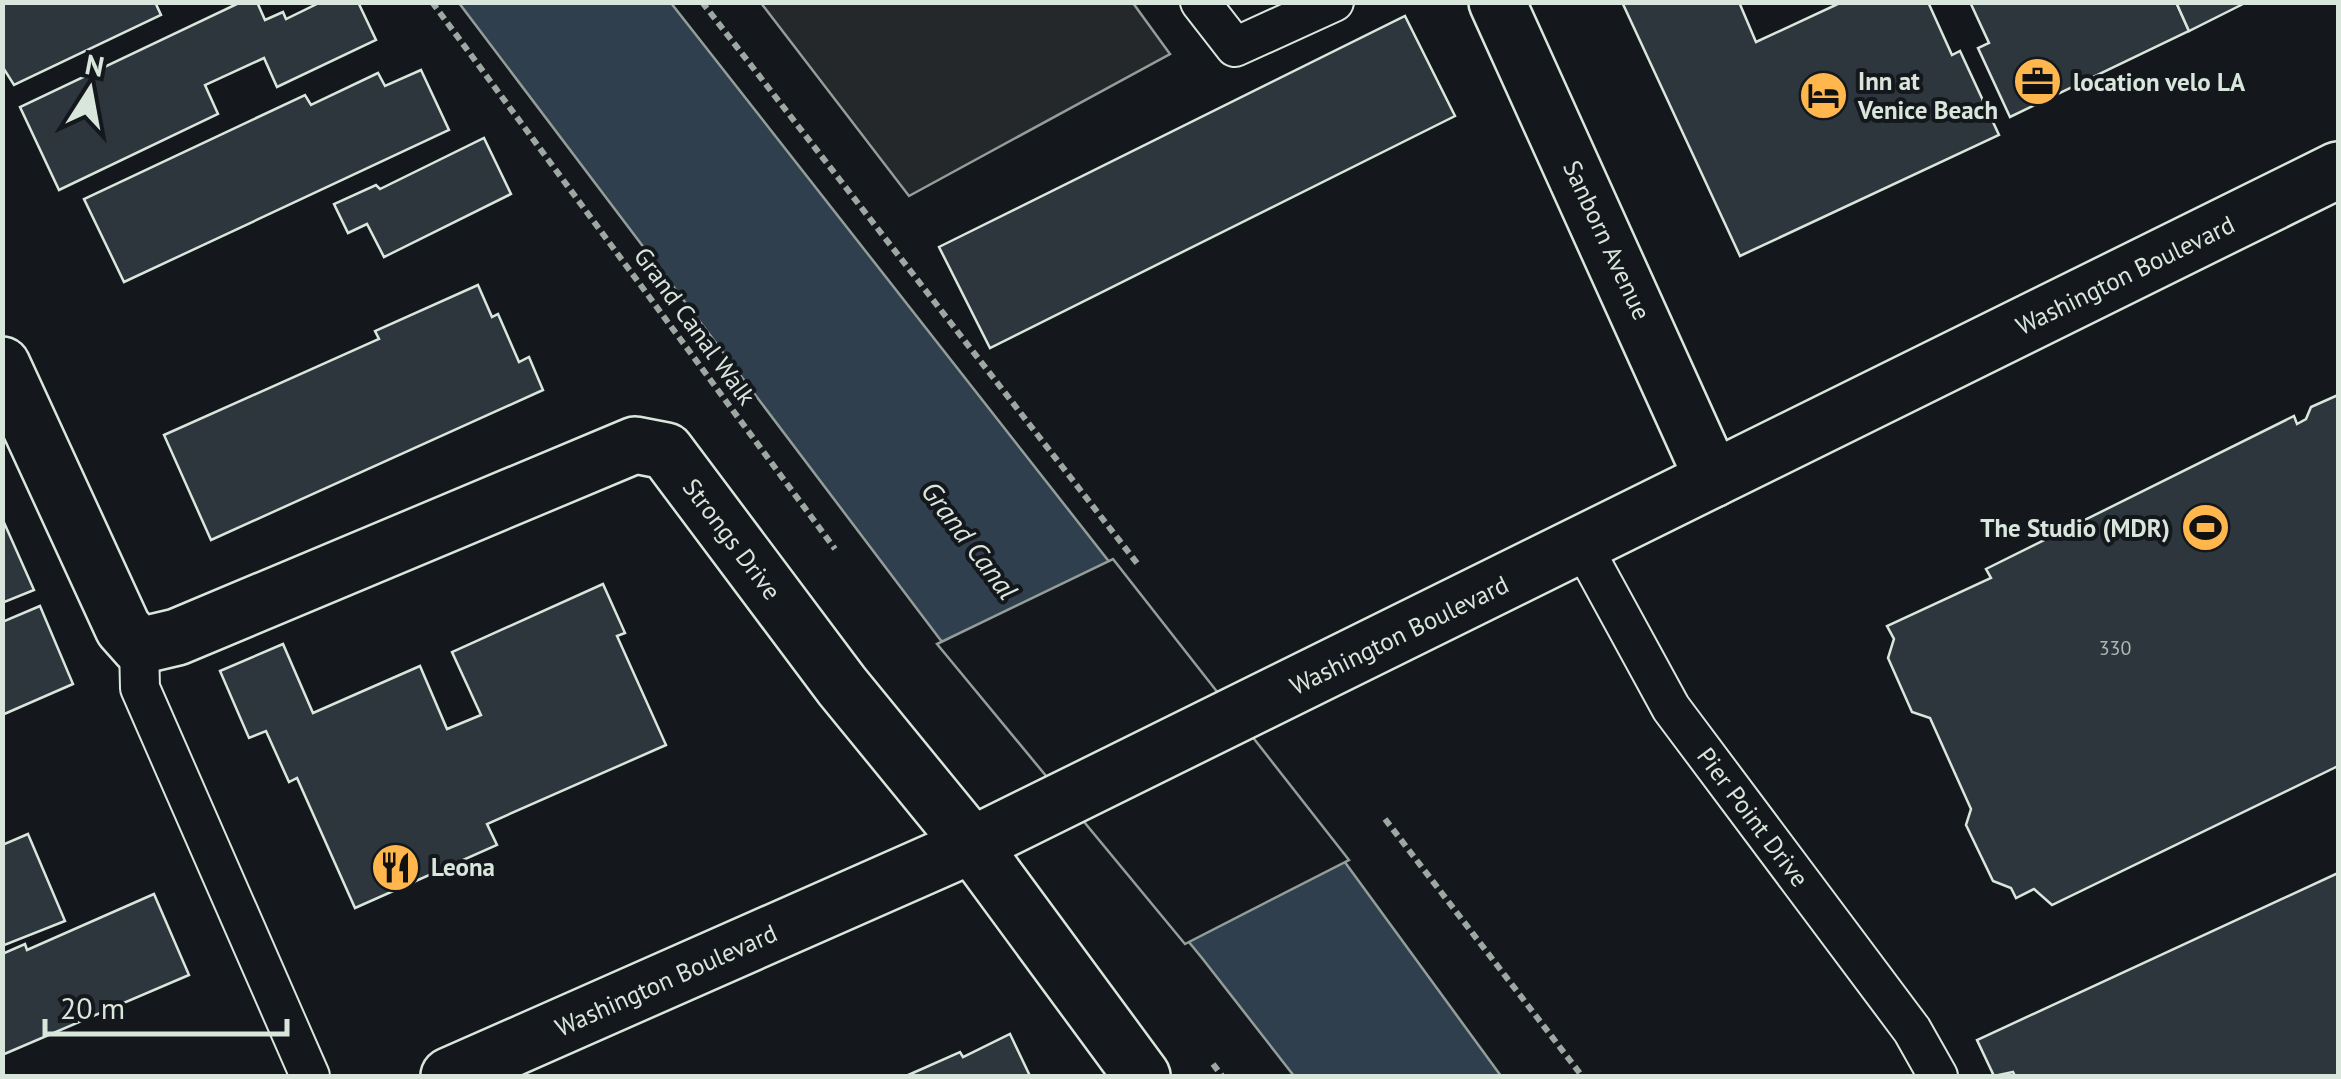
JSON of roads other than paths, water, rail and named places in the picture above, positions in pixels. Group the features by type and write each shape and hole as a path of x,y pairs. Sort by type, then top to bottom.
{"street":[{"name":"Sanborn Avenue","path":"1496,2 1714,479"},
{"name":"Washington Boulevard","path":"448,1076 972,845 2338,170"},
{"path":"2,364 123,628 139,646"},
{"name":"Strongs Drive","path":"139,646 178,637 635,445 666,451 842,686 972,845 1142,1076"}],"lane":[{"path":"1200,2 1236,47 1334,2"},
{"name":"Pier Point Drive","path":"1582,546 1671,708 1912,1030 1938,1076"},
{"path":"139,646 140,688 310,1076"}],"water":[{"name":"Grand Canal","path":"459,3 671,3 1347,865 1501,1076 1294,1076 939,638"}],"place":[{"name":"location velo LA","path":"2038,82"},
{"name":"Inn at Venice Beach","path":"1823,95"},
{"name":"The Studio (MDR)","path":"2205,528"},
{"name":"Leona","path":"396,867"}]}
